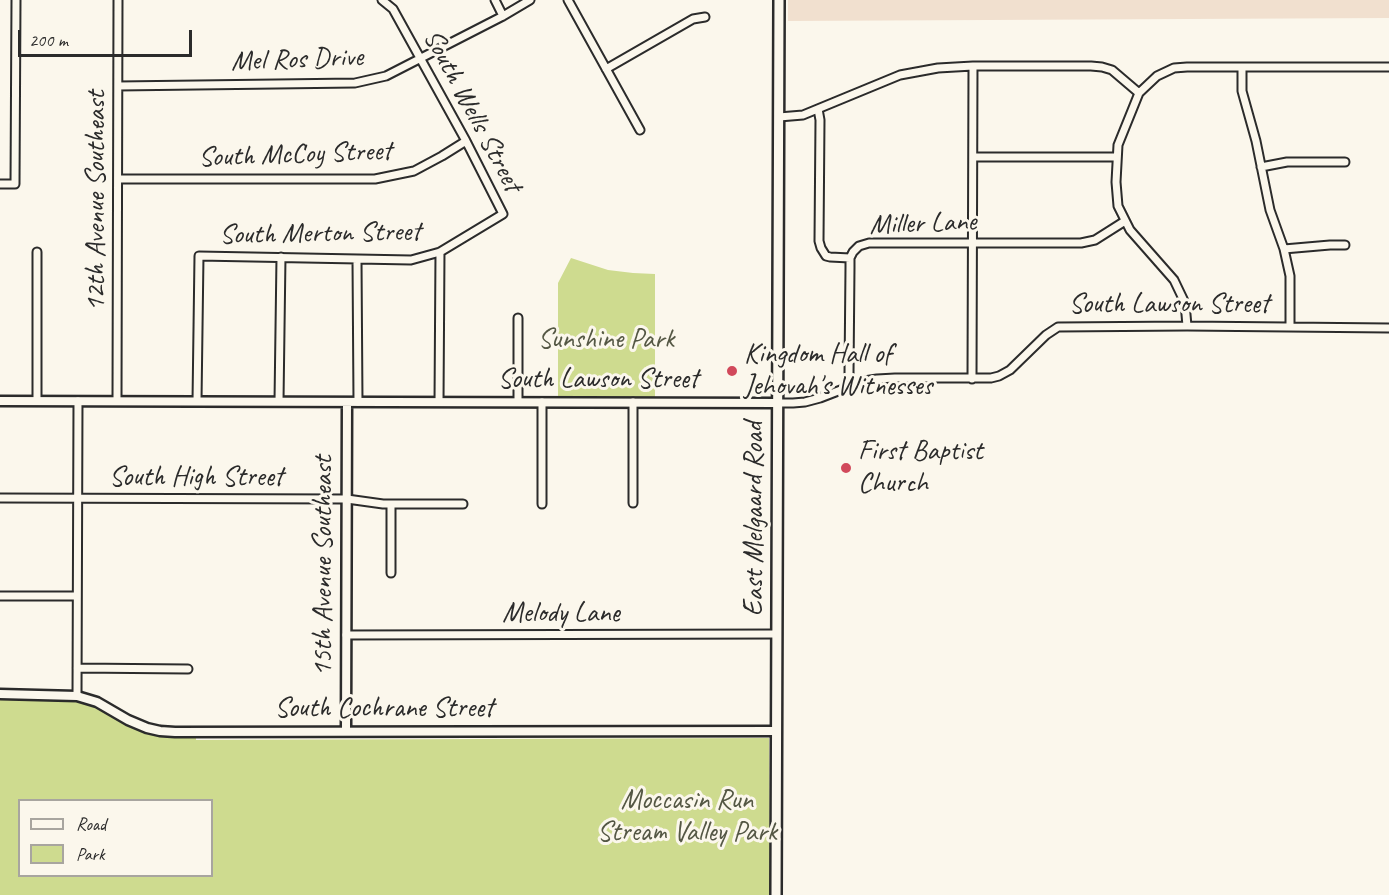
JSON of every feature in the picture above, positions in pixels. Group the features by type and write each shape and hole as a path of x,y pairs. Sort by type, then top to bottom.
{"main road":[{"name":"East Melgaard Road","path":"776,895 779,0"}],"street":[{"path":"0,184 15,183 16,0"},
{"name":"12th Avenue Southeast","path":"117,401 118,0"},
{"name":"South Wells Street","path":"382,0 393,9 421,58 503,214"},
{"path":"495,0 503,16"},
{"name":"Mel Ros Drive","path":"118,86 355,83 386,76 530,0"},
{"path":"568,0 640,130"},
{"path":"606,69 693,19 705,17"},
{"path":"972,379 973,66"},
{"path":"779,117 803,115 900,75 939,68 1102,67 1112,70 1139,93"},
{"path":"1242,67 1242,91 1256,141 1270,210 1284,249 1290,276 1290,327"},
{"path":"1187,326 1185,303 1174,280 1137,239 1118,206 1116,182 1118,145 1139,93 1156,76 1174,68 1389,67"},
{"path":"818,109 820,120 819,241 826,256 850,258"},
{"name":"South McCoy Street","path":"118,179 375,179 414,171 466,141"},
{"path":"972,157 1117,158"},
{"path":"1261,167 1287,162 1345,162"},
{"name":"South Merton Street","path":"197,401 198,256 411,260 440,252 503,214"},
{"name":"Miller Lane","path":"852,385 849,374 850,258 859,246 869,243 1090,242 1125,221"},
{"path":"1284,249 1345,245"},
{"path":"37,252 37,401"},
{"path":"439,402 440,252"},
{"path":"279,401 281,257"},
{"path":"357,260 358,402"},
{"path":"518,318 518,402"},
{"name":"South Lawson Street","path":"0,401 805,402 870,380 972,379 991,378 1005,374 1046,334 1058,327 1389,328"},
{"path":"77,696 78,401"},
{"name":"15th Avenue Southeast","path":"346,731 347,402"},
{"path":"542,402 542,504"},
{"path":"633,402 633,503"},
{"name":"South High Street","path":"0,498 346,499 390,504 463,504"},
{"path":"390,504 391,573"},
{"path":"0,596 77,596"},
{"name":"Melody Lane","path":"346,635 777,634"},
{"path":"77,668 188,669"},
{"name":"South Cochrane Street","path":"0,694 77,696 97,702 128,720 160,731 776,730"}],"shaded area":[{"path":"788,0 1389,0 1389,18 788,21"}],"green space":[{"name":"Sunshine Park","path":"571,258 608,270 655,274 655,397 558,398 558,283"},
{"name":"Moccasin Run Stream Valley Park","path":"0,699 82,702 145,733 167,737 196,737 196,740 769,738 770,895 0,895"}],"place":[{"name":"Kingdom Hall of Jehovah's Witnesses","path":"732,371"},
{"name":"First Baptist Church","path":"846,468"}]}
